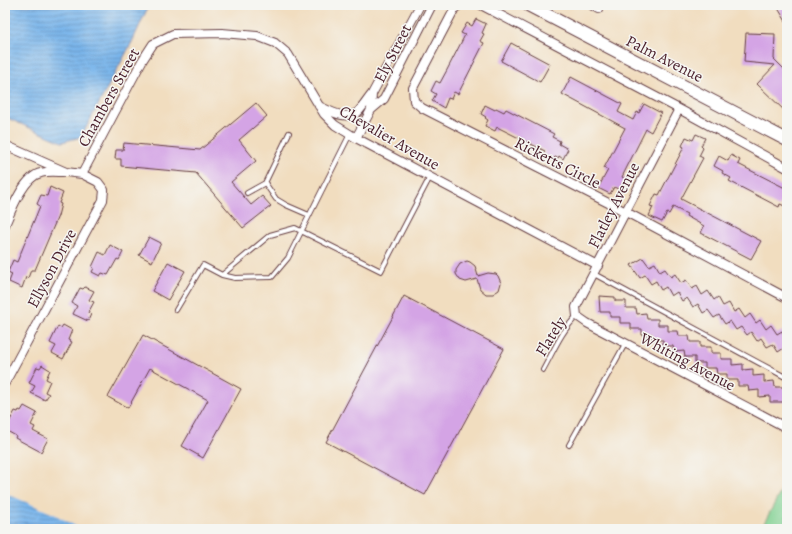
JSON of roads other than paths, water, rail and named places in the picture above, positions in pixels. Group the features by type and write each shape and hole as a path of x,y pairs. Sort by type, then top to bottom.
{"main road":[{"name":"Palm Avenue","path":"528,5 787,140"}],"street":[{"name":"Ely Street","path":"319,106 337,115 346,116 357,112 372,94 420,5"},
{"name":"Ely Street","path":"353,136 371,110 384,99 432,5"},
{"name":"Ricketts Circle","path":"460,5 455,8 413,88 414,100 422,108 626,212 787,298"},
{"path":"482,5 787,168"},
{"name":"Chevalier Avenue","path":"165,37 173,34 222,33 257,36 275,43 288,54 324,114 335,125 598,266"},
{"name":"Chambers Street","path":"82,174 142,61 154,44 165,37"},
{"path":"396,48 407,54"},
{"name":"Ely Street","path":"371,110 372,94"},
{"name":"Flatley Avenue","path":"577,316 576,307 679,109"},
{"path":"5,145 66,172"},
{"path":"5,225 18,196 30,180 40,173 66,172 82,174"},
{"name":"Ellyson Drive","path":"5,383 103,200 104,190 98,182 82,174"},
{"name":"Whiting Avenue","path":"577,316 586,323 625,344 787,428"}],"lane":[{"path":"247,193 264,183 289,133"},
{"path":"176,310 203,265 222,275 235,278 272,277 288,258 309,215 353,136"},
{"path":"222,275 270,235 295,228 381,271 430,177"},
{"path":"264,183 276,198 286,205 309,215"},
{"path":"594,274 787,378"},
{"name":"Flately","path":"543,370 569,326 577,316"},
{"path":"569,445 625,344"}],"water":[{"path":"5,5 149,5 132,42 81,137 62,142 5,117"},
{"path":"5,486 90,529 5,529"}]}
